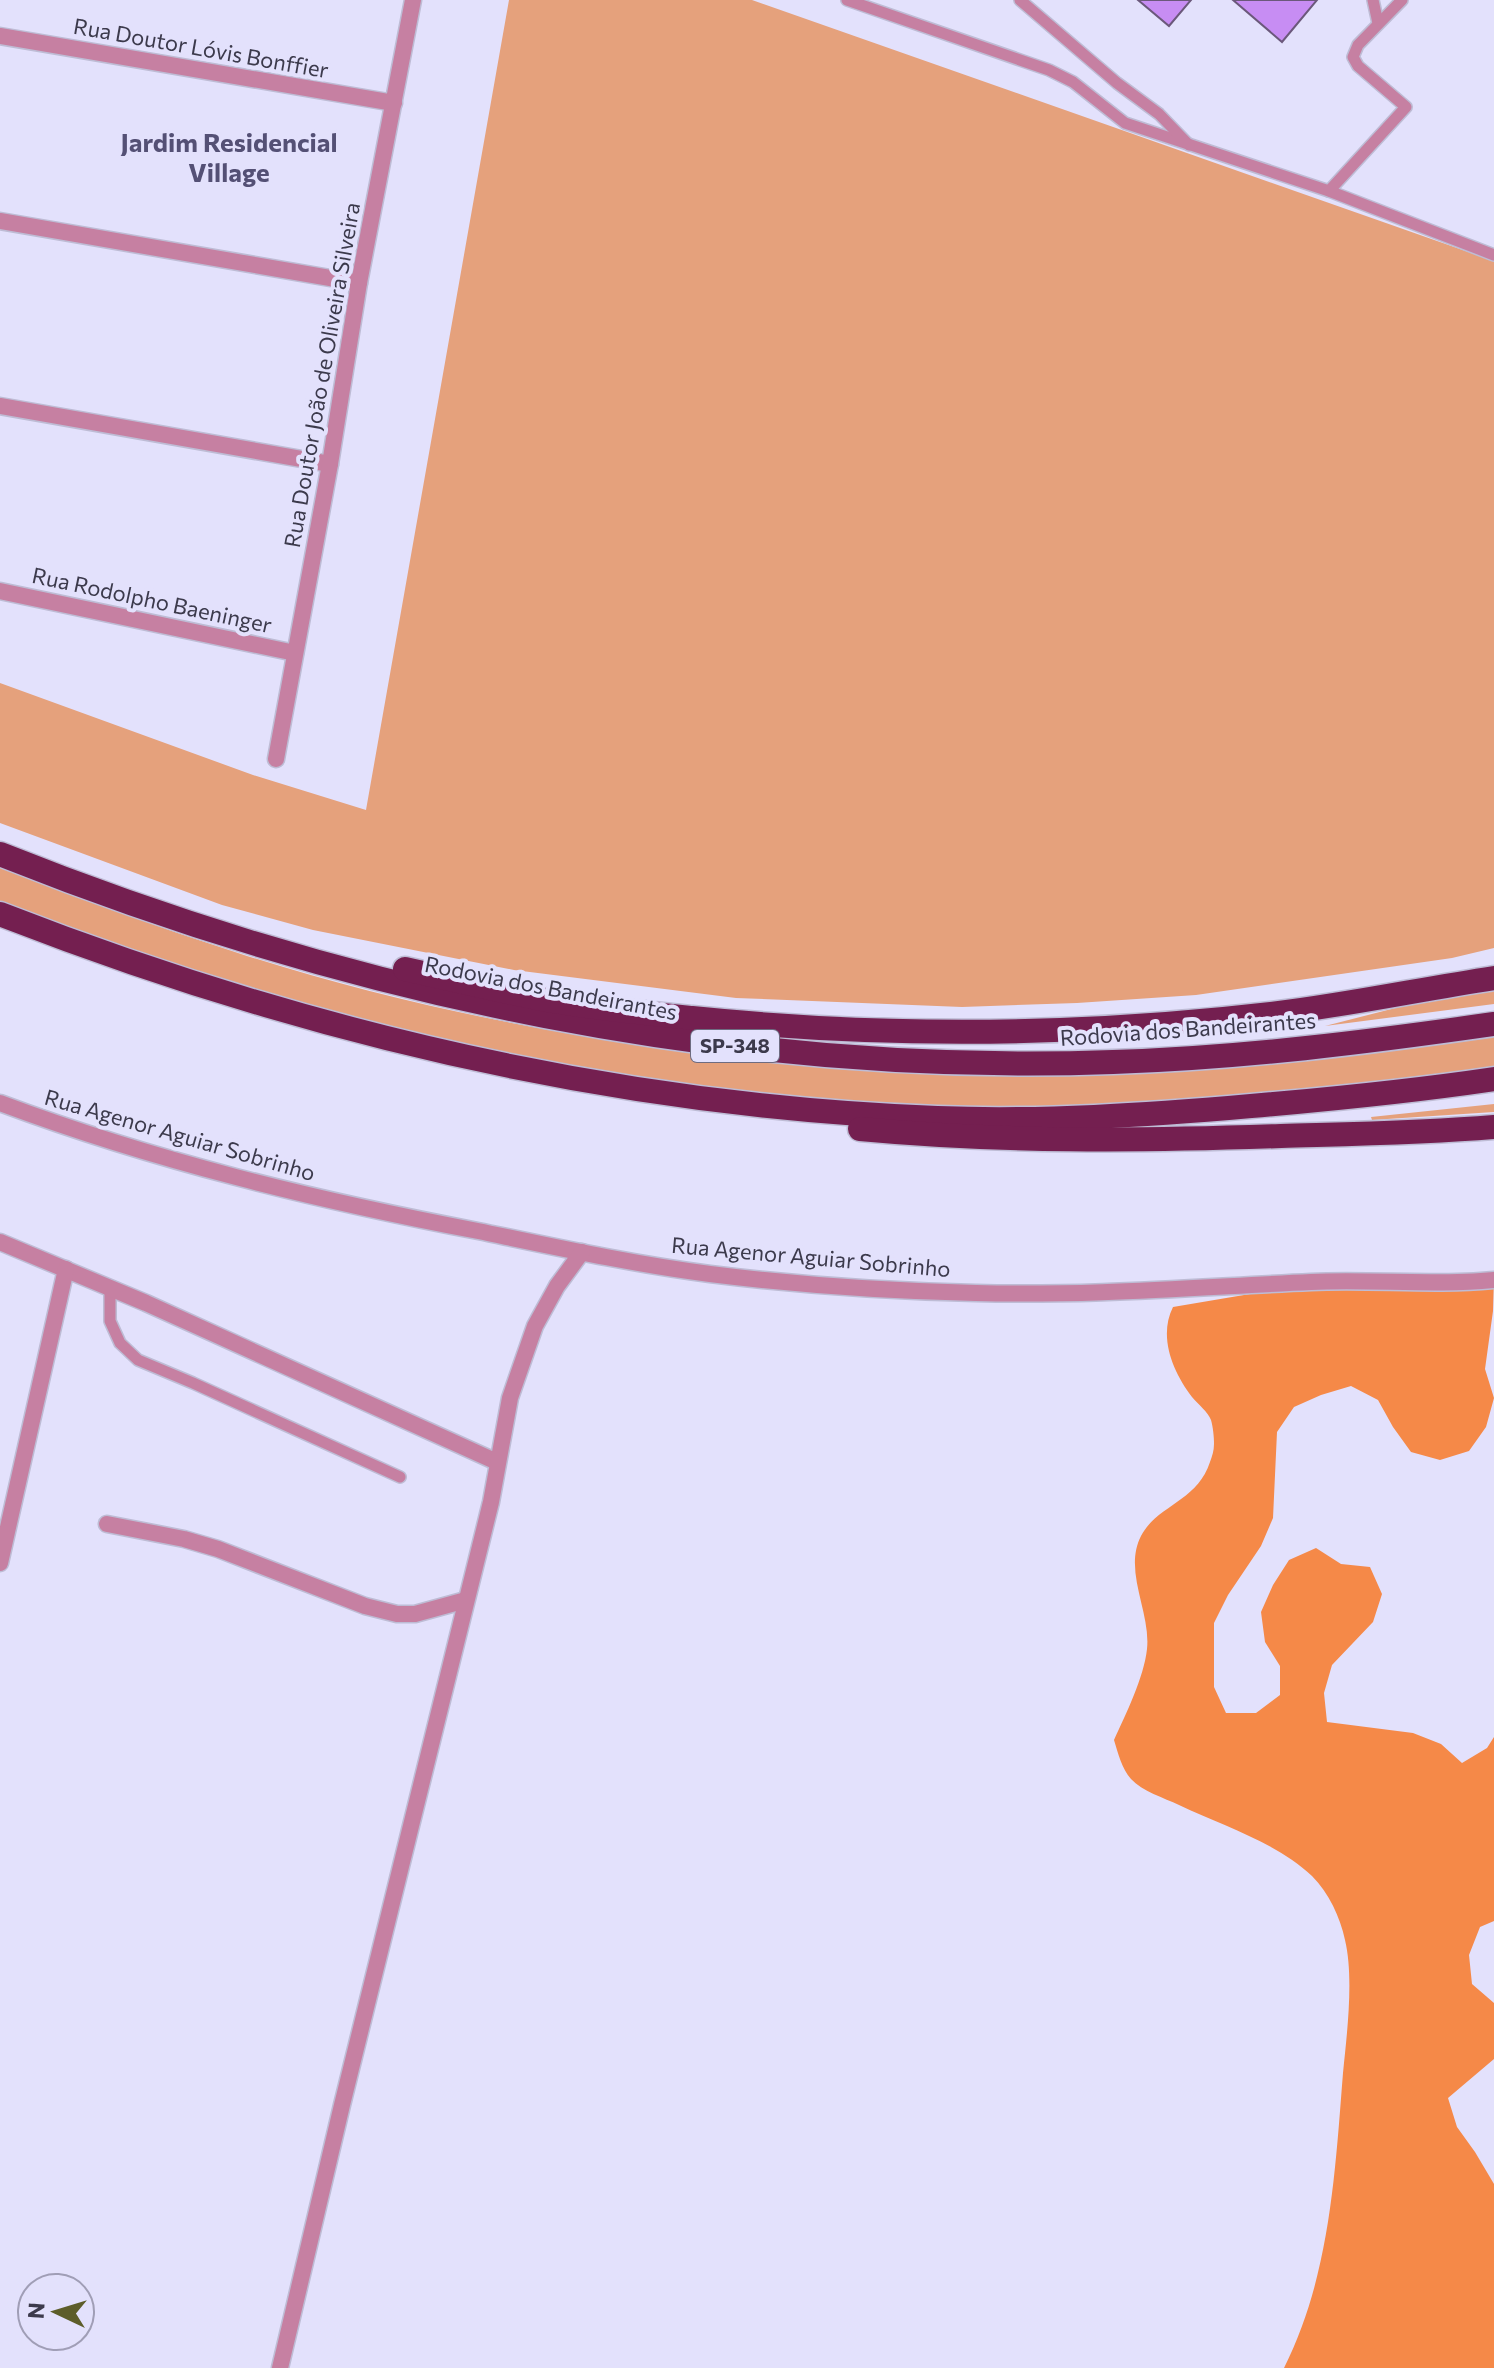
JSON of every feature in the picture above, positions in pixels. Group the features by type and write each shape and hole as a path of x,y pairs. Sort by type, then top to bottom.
{"highway":[{"path":"0,838 207,916 364,959 529,996 632,1012 738,1023 862,1031 999,1033 1174,1023 1281,1012 1494,978"},
{"name":"Rodovia dos Bandeirantes","path":"0,854 165,916 361,974 540,1017 699,1042 907,1060 1114,1062 1348,1044 1494,1024"},
{"path":"0,914 139,967 334,1025 488,1063 660,1094 773,1107 936,1118 1101,1117 1311,1101 1494,1079"},
{"path":"1419,990 1494,966"},
{"path":"334,1025 429,1062 571,1094 736,1118 950,1137 1177,1140 1494,1127"}],"street":[{"name":"Rua Doutor João de Oliveira Silveira","path":"276,759 330,464 359,283 413,0"},
{"name":"Rua Doutor Lóvis Bonffier","path":"0,36 394,103"},
{"path":"0,221 359,283"},
{"path":"0,406 330,464"},
{"name":"Rua Rodolpho Baeninger","path":"0,591 295,653"},
{"name":"Rua Agenor Aguiar Sobrinho","path":"0,1103 152,1154 286,1190 407,1218 710,1274 867,1287 1070,1294 1317,1281 1438,1283 1494,1280"},
{"path":"0,1242 110,1287 497,1462"},
{"path":"280,2368 491,1502 510,1398 535,1326 557,1286 582,1252"},
{"path":"0,1563 66,1269"},
{"path":"107,1524 218,1549 365,1606 397,1614 415,1614 466,1600"}],"lane":[{"path":"847,0 1049,70 1073,82 1125,123 1329,191 1494,255"},
{"path":"1020,0 1117,83 1159,114 1189,146"},
{"path":"1373,0 1378,23"},
{"path":"1329,191 1406,107 1358,66 1353,57 1358,45 1402,0"},
{"path":"110,1287 110,1321 120,1343 138,1360 400,1477"}],"shaded area":[{"path":"509,0 752,0 1494,261 1494,948 1452,958 1196,995 1077,1003 962,1007 736,998 514,970 313,930 222,905 0,823 0,683 253,775 366,810"},
{"path":"0,867 178,933 309,975 454,1011 601,1039 823,1065 1014,1076 1135,1073 1255,1064 1494,1035 1494,1071 1102,1109 896,1106 678,1088 458,1046 232,987 0,903"},
{"path":"1494,990 1494,1004 1325,1026 1411,1004"},
{"path":"1494,1104 1494,1112 1372,1120 1371,1117"},
{"path":"1494,1277 1485,1369 1494,1398 1486,1427 1469,1451 1440,1460 1411,1452 1378,1400 1351,1386 1294,1407 1277,1432 1273,1518 1261,1546 1228,1595 1214,1623 1214,1687 1226,1713 1256,1713 1280,1695 1280,1666 1265,1642 1261,1612 1289,1560 1316,1548 1341,1564 1370,1567 1382,1594 1373,1622 1332,1665 1324,1693 1327,1722 1413,1733 1441,1744 1462,1763 1487,1748 1494,1737 1494,1921 1480,1927 1469,1955 1472,1984 1494,2003 1494,2059 1448,2098 1457,2127 1494,2184 1494,2368 1284,2368 1312,2297 1328,2224 1348,2023 1348,1955 1337,1914 1312,1876 1266,1844 1141,1787 1125,1771 1114,1740 1138,1683 1147,1649 1136,1577 1136,1549 1148,1526 1196,1486 1214,1449 1210,1417 1185,1387 1170,1354 1167,1342 1169,1318 1173,1307 1303,1285"}],"building":[{"path":"1138,0 1191,0 1169,26"},
{"path":"1233,0 1317,0 1282,42"}],"district":[{"name":"Jardim Residencial Village","path":"229,158"}]}
